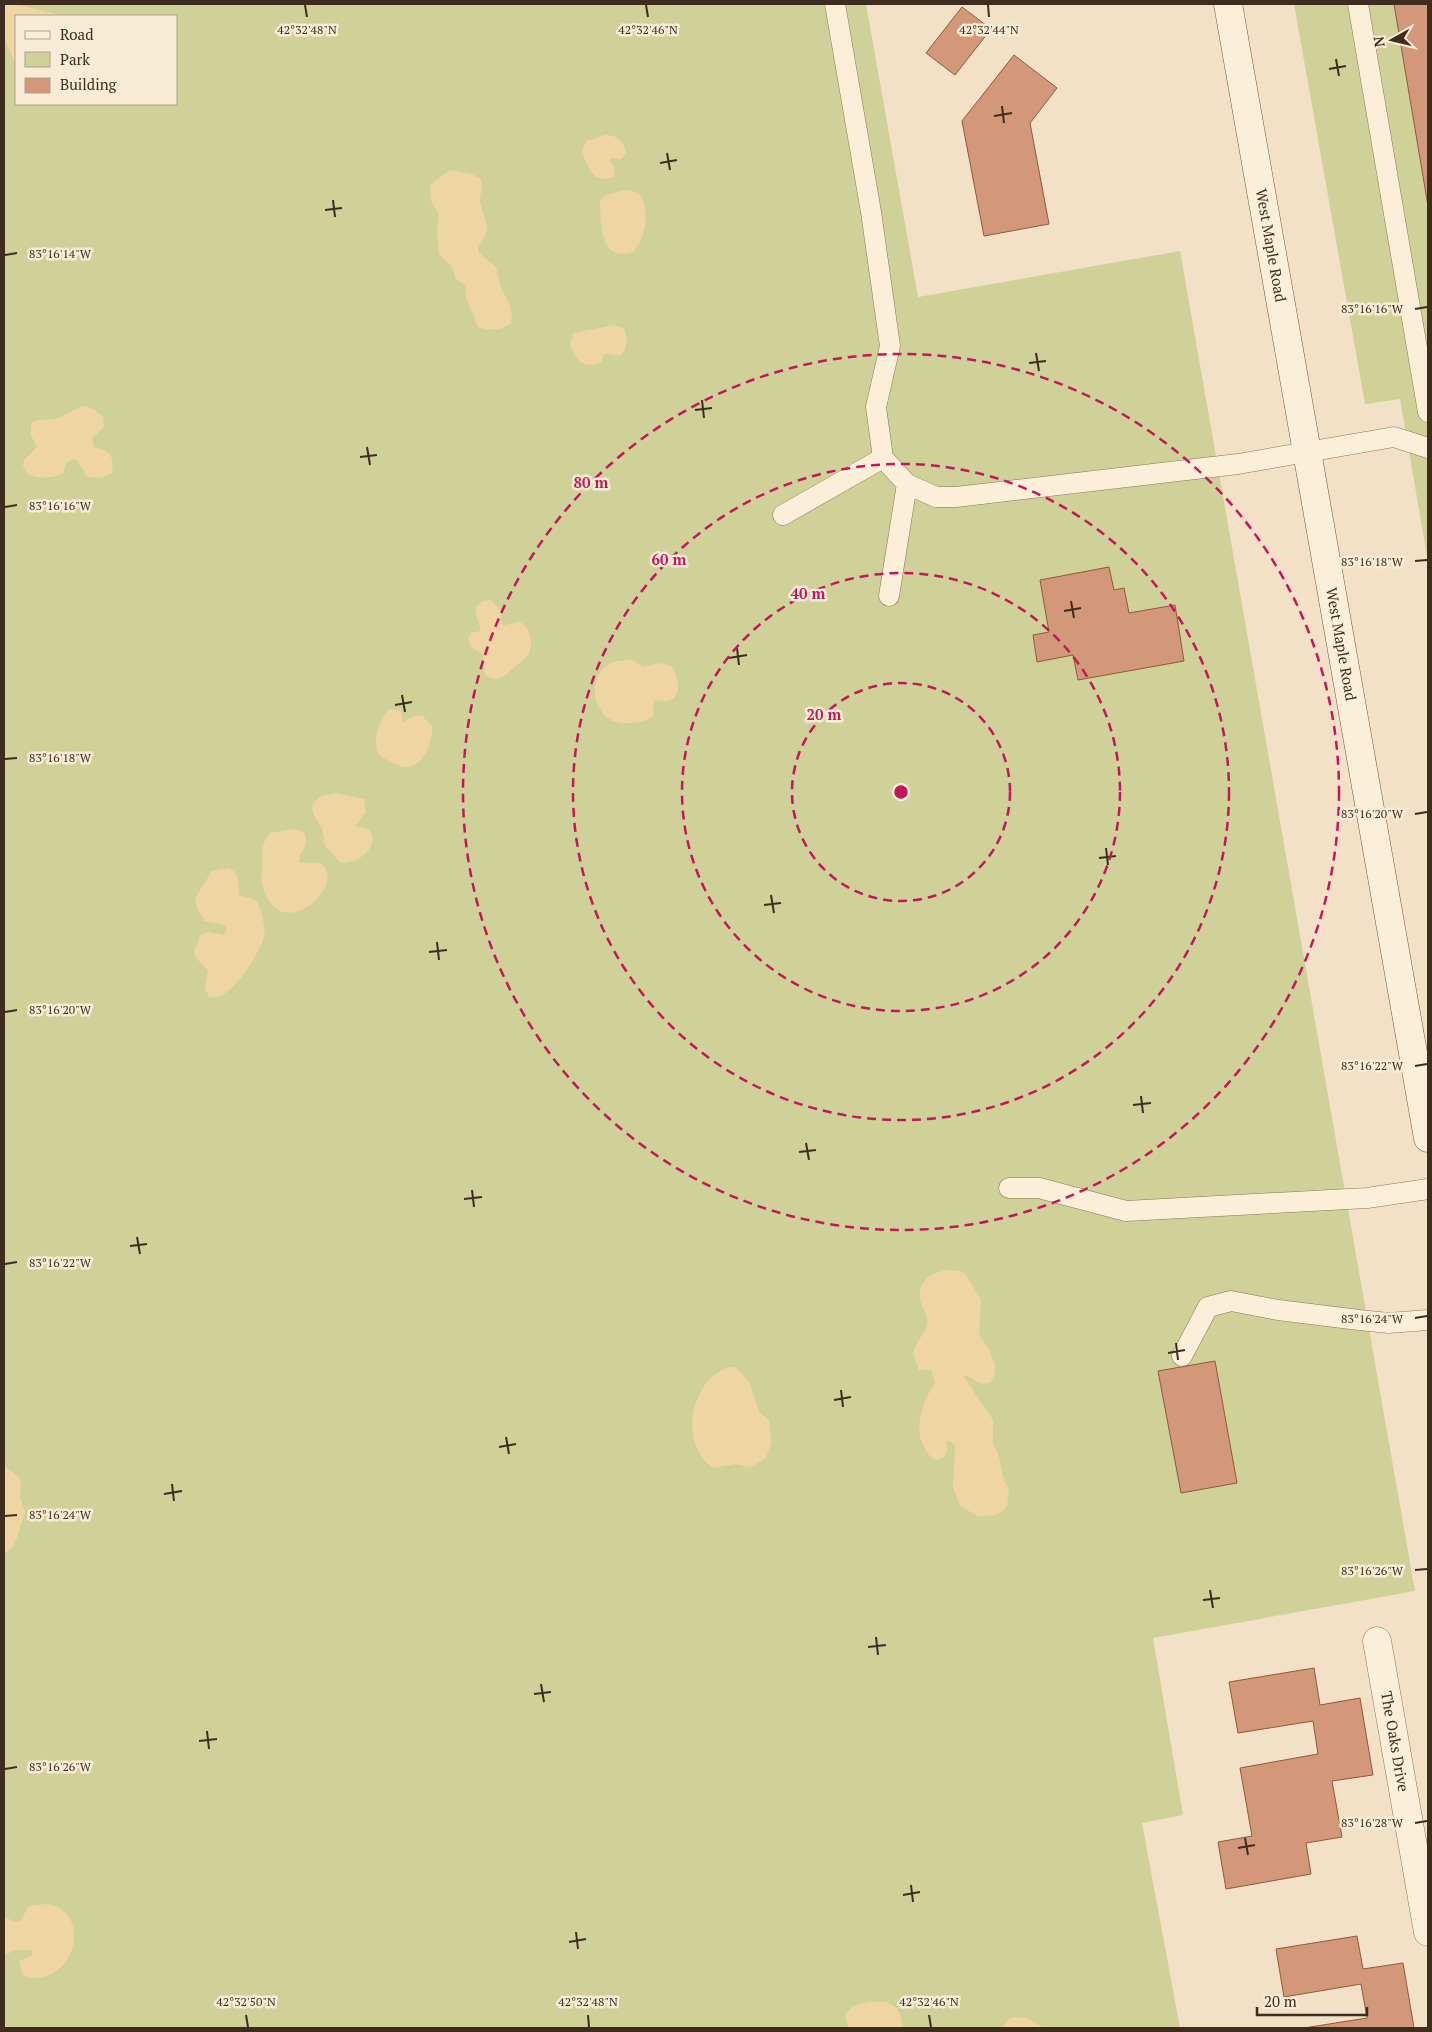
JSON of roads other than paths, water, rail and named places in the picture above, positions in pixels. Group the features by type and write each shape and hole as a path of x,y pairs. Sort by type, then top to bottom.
{"main road":[{"name":"West Maple Road","path":"1228,4 1428,1138"},
{"name":"The Oaks Drive","path":"1377,1641 1428,1932"}],"lane":[{"path":"835,4 871,212 890,346 876,406 883,458 907,484 936,497 956,497 1238,464 1394,437 1428,448"},
{"path":"1358,4 1428,412"},
{"path":"783,514 883,458"},
{"path":"889,596 907,484"},
{"path":"1008,1188 1039,1188 1126,1211 1367,1198 1428,1189"},
{"path":"1182,1356 1208,1307 1231,1301 1278,1310 1389,1323 1428,1320"}]}
